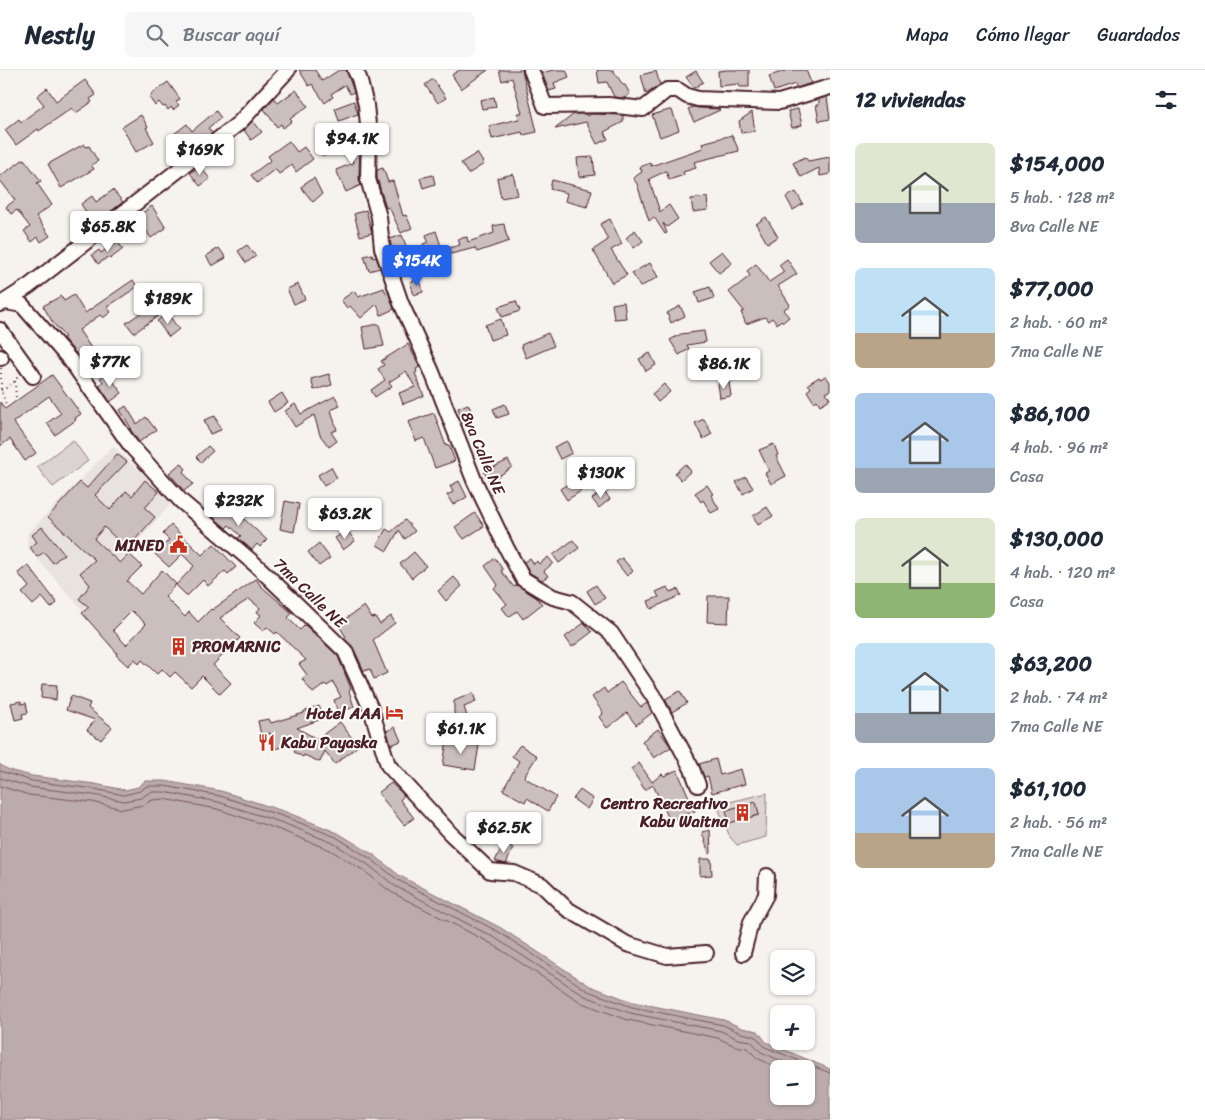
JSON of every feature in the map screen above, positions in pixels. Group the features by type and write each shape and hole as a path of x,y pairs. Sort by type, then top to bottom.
{"street":[{"path":"3,303 29,286 239,123 288,70"},
{"name":"8va Calle NE","path":"354,70 359,78 366,105 369,134 368,179 379,216 382,248 401,304 432,372 474,480 506,547 522,579 553,597 572,602 611,633 655,699 692,769 698,785"},
{"path":"531,70 544,106 608,105 643,110 667,90 678,90 687,96 698,99 779,102 830,87"},
{"path":"3,303 22,306 29,286"},
{"name":"7ma Calle NE","path":"22,306 71,361 131,446 181,501 256,566 345,651 371,709 388,765 444,826 490,871 514,873 529,878 542,885 567,909 628,944 667,956 706,953"},
{"path":"0,330 33,376"},
{"path":"743,953 751,922 766,895 767,876"}],"path":[{"path":"0,358 1,390 7,408"},
{"path":"1,390 15,381 18,376"},
{"path":"15,381 16,399"}],"shaded area":[{"path":"73,440 88,461 53,487 37,467"},
{"path":"113,446 173,502 116,565 97,598 83,611 27,547 27,534"},
{"path":"767,793 766,837 737,845 730,837 717,805"}],"water":[{"path":"0,764 12,771 32,776 125,790 138,787 145,781 165,781 221,791 286,812 338,833 374,855 400,876 501,928 590,986 633,1002 724,1020 742,1028 758,1031 766,1042 770,1044 770,1050 785,1050 809,1060 770,1060 770,1105 815,1105 815,1063 830,1069 830,1120 0,1120"}],"building":[{"path":"299,70 315,70 322,81 339,70 346,70 354,92 350,94 345,85 331,94 333,97 325,103 312,84 309,86"},
{"path":"459,70 488,70 461,89 452,75"},
{"path":"499,70 522,70 537,132 523,135 522,132 492,139 489,126 519,119 518,113 522,113 512,78 502,81"},
{"path":"553,70 566,70 569,77 554,83 556,89 549,91 542,73"},
{"path":"597,70 613,70 630,94 625,98 614,97 607,82 599,83"},
{"path":"749,70 749,87 739,87 739,84 719,86 718,71"},
{"path":"788,70 806,70 811,83 797,88 795,84 774,91 769,76"},
{"path":"656,71 660,85 646,94 641,75"},
{"path":"696,71 703,82 694,88 686,77"},
{"path":"433,79 446,98 438,103 425,85"},
{"path":"85,80 96,95 90,99 92,102 76,113 72,108 16,145 5,130 19,119 21,122 44,105 37,96 47,88 56,101"},
{"path":"168,82 180,99 176,102 179,105 173,110 171,107 168,110 159,102 155,106 149,97"},
{"path":"296,90 308,106 290,119 292,121 283,128 281,124 277,127 264,109 274,98 278,103"},
{"path":"494,97 496,107 482,109 480,100"},
{"path":"827,97 830,119 819,121 816,105 819,105 819,99"},
{"path":"354,101 358,114 339,121 335,108"},
{"path":"693,107 720,110 694,122 688,109"},
{"path":"798,109 802,125 792,128 788,111"},
{"path":"672,110 679,130 660,137 652,115"},
{"path":"216,111 221,118 208,128 212,133 187,151 174,134 187,124 192,131"},
{"path":"752,112 755,131 741,133 739,121"},
{"path":"574,114 586,114 587,116 591,114 623,115 623,122 604,132 608,139 597,144 586,122 555,129"},
{"path":"141,115 154,142 136,152 122,127"},
{"path":"253,121 262,132 251,140 244,130"},
{"path":"360,131 359,179 361,185 346,192 336,170 353,163 349,153 353,151 346,138"},
{"path":"732,135 739,151 694,162 696,168 683,172 684,175 669,180 666,171 649,179 660,212 669,205 678,219 667,227 663,223 667,233 665,234 654,217 649,221 637,184 633,178 642,172 640,167 650,163 651,166 703,148 702,143"},
{"path":"328,139 332,153 323,156 318,142"},
{"path":"289,141 297,152 304,147 313,159 296,172 292,165 279,174 275,169 257,183 251,175 271,160 268,156"},
{"path":"84,144 86,147 89,146 98,161 91,165 94,169 61,188 48,164"},
{"path":"477,153 484,164 468,174 461,163"},
{"path":"593,157 595,175 579,177 577,158"},
{"path":"805,157 808,161 830,157 830,174 820,176 819,168 801,177 793,163"},
{"path":"24,159 41,181 37,183 52,205 36,216 50,236 41,242 38,237 32,242 24,231 30,227 17,210 11,214 6,207 15,200 0,180 0,176"},
{"path":"200,166 210,179 200,186 190,173"},
{"path":"383,168 388,182 393,181 403,216 406,215 412,228 401,233 389,207 386,208 377,178 377,170"},
{"path":"513,174 518,195 501,198 497,178"},
{"path":"433,175 435,184 423,188 420,178"},
{"path":"314,178 322,194 313,202 301,187"},
{"path":"552,180 592,190 587,207 565,201 567,193 550,189"},
{"path":"113,190 123,202 83,233 75,218 86,212 81,204 92,196 96,202"},
{"path":"796,192 803,204 793,210 786,197"},
{"path":"707,197 708,210 693,212 691,199"},
{"path":"152,206 166,228 151,238 137,217"},
{"path":"366,210 372,233 360,236 354,214"},
{"path":"766,217 778,237 767,243 756,224"},
{"path":"610,219 622,244 611,250 627,275 612,283 593,250 608,240 600,224"},
{"path":"504,224 509,241 477,252 475,248 451,254 449,248 460,245 458,239 467,237 468,242 494,233 493,226"},
{"path":"635,230 643,241 634,248 626,238"},
{"path":"436,231 442,249 450,260 425,273 419,261 427,257 423,244 428,242 426,235"},
{"path":"402,235 412,262 400,266 395,249 392,250 390,239"},
{"path":"117,241 123,249 110,259 108,257 98,264 92,255 99,250 101,253"},
{"path":"247,245 256,256 246,263 238,251"},
{"path":"219,248 226,258 212,266 206,256"},
{"path":"722,251 732,263 719,273 709,261"},
{"path":"372,254 373,258 376,257 380,268 369,271 364,256"},
{"path":"787,259 797,274 778,286 790,305 783,310 789,317 777,324 772,318 768,321 765,317 746,324 741,312 744,311 729,292 750,276 747,271 756,264 769,282 784,272 779,265"},
{"path":"650,263 658,277 640,287 632,273"},
{"path":"420,279 423,292 414,295 410,282"},
{"path":"133,280 137,287 107,307 111,312 103,318 100,315 79,330 91,348 79,357 63,338 65,337 53,323 43,306 61,296 64,301 74,295 85,313"},
{"path":"298,284 305,299 294,304 287,289"},
{"path":"710,287 714,298 699,303 695,292"},
{"path":"384,288 386,293 388,292 394,309 381,315 377,304 361,318 350,306 347,308 341,300 354,291 358,297"},
{"path":"516,301 520,311 502,317 498,307"},
{"path":"624,302 626,318 614,319 612,304"},
{"path":"149,303 158,316 134,333 126,323 142,312 140,310"},
{"path":"680,306 685,316 671,323 667,313"},
{"path":"167,313 179,329 169,337 157,321"},
{"path":"501,319 506,335 490,340 485,325"},
{"path":"379,324 384,346 366,349 362,327"},
{"path":"704,331 706,342 687,345 689,349 679,355 670,340 681,334"},
{"path":"548,333 554,346 526,358 521,345"},
{"path":"408,344 420,367 416,369 417,372 415,373 424,396 403,404 399,393 415,387 406,371 389,382 392,386 375,397 371,390 385,380 378,369 384,365 381,361"},
{"path":"650,353 656,365 646,371 639,359"},
{"path":"107,373 122,393 110,402 99,385 103,382 100,378"},
{"path":"329,374 332,385 314,390 311,379"},
{"path":"52,375 81,414 75,418 76,420 55,435 47,423 61,413 49,396 13,422 36,453 25,461 10,439 0,446 0,402 5,409"},
{"path":"826,376 830,382 830,391 826,393 830,399 820,405 817,400 814,402 807,391 811,388 808,384 819,377 820,379"},
{"path":"729,382 731,396 720,398 718,384"},
{"path":"664,384 670,392 658,402 652,394"},
{"path":"282,393 288,403 274,412 268,402"},
{"path":"335,396 340,406 331,410 337,430 331,432 337,441 329,447 320,435 314,415 295,427 285,411 295,404 301,414"},
{"path":"468,404 473,415 462,419 458,408"},
{"path":"505,404 509,414 497,418 493,409"},
{"path":"126,406 137,424 146,417 156,430 139,442 120,410"},
{"path":"434,413 446,446 449,445 455,461 435,468 424,438 416,441 408,422"},
{"path":"215,416 221,430 210,434 204,420"},
{"path":"704,419 712,434 703,439 695,423"},
{"path":"567,441 572,453 560,459 554,447"},
{"path":"774,444 778,455 776,456 786,476 771,484 765,473 769,471 759,450"},
{"path":"208,446 213,451 201,462 196,457"},
{"path":"117,454 127,462 95,495 110,510 126,491 132,496 145,480 159,492 145,508 155,517 127,549 104,527 94,539 120,563 129,554 142,566 127,581 141,594 162,570 176,584 165,597 185,617 189,612 198,622 211,609 256,579 261,586 292,613 288,618 300,630 305,625 338,656 351,689 349,691 354,707 338,713 334,700 341,697 333,682 327,686 325,684 313,693 302,679 307,675 299,664 306,660 277,632 275,634 267,627 263,631 254,623 261,615 257,612 260,608 249,599 220,618 240,638 213,665 231,683 220,694 202,676 191,687 175,672 170,677 162,669 157,674 142,660 139,664 135,659 128,666 116,655 117,653 82,613 89,607 79,599 90,585 80,573 95,560 48,517 80,482 87,488","holes":["132,611 146,624 126,645 113,630"]},
{"path":"508,460 512,467 490,482 484,472"},
{"path":"181,463 186,469 183,472 193,484 184,491 169,473"},
{"path":"685,464 691,471 681,480 675,473"},
{"path":"331,467 337,478 324,486 318,475"},
{"path":"746,477 753,488 743,494 736,482"},
{"path":"574,480 581,491 567,500 560,489"},
{"path":"459,481 467,497 453,505 447,495 453,492 450,486"},
{"path":"707,485 719,509 711,513 703,500 701,502 695,493"},
{"path":"603,490 610,499 599,508 592,499"},
{"path":"261,493 268,501 255,511 249,503"},
{"path":"285,501 299,504 294,532 280,529"},
{"path":"225,502 242,521 244,519 267,540 260,547 257,544 252,550 238,538 241,536 229,525 226,528 211,515"},
{"path":"343,503 345,522 332,523 330,504"},
{"path":"767,507 773,516 758,525 753,516"},
{"path":"475,513 484,526 464,539 455,527"},
{"path":"405,520 415,531 405,539 399,530 387,551 377,545 386,529 391,532"},
{"path":"171,525 202,555 214,544 236,567 228,574 225,571 208,586 203,580 187,596 176,585 194,566 182,554 169,567 155,554 169,540 163,534"},
{"path":"42,527 64,554 53,563 44,552 37,557 30,547 37,542 32,535"},
{"path":"347,530 355,541 343,550 335,538"},
{"path":"573,540 579,548 559,563 553,555"},
{"path":"319,543 330,558 319,566 308,552"},
{"path":"414,552 426,566 412,578 400,564"},
{"path":"548,557 553,563 544,571 548,576 542,580 530,573 524,562 530,558 534,564 537,561 539,564"},
{"path":"495,558 503,570 501,571 514,587 517,585 537,598 542,604 523,619 517,611 509,617 502,608 507,604 494,588 498,585 485,566"},
{"path":"622,558 633,571 627,576 616,562"},
{"path":"28,565 57,603 51,608 42,597 33,605 22,593 29,587 18,573"},
{"path":"454,577 462,586 446,601 438,591"},
{"path":"596,585 605,598 595,604 587,591"},
{"path":"667,587 670,592 678,589 681,595 651,609 648,601 659,597 656,592"},
{"path":"708,596 729,596 728,623 707,622"},
{"path":"364,606 372,618 375,617 380,624 391,616 395,623 373,640 387,673 374,679 370,669 364,671 353,647 344,638 346,637 338,624"},
{"path":"584,623 592,632 572,647 565,637"},
{"path":"621,682 641,707 647,703 652,713 636,725 627,713 607,728 599,717 603,713 592,697 604,688 607,693"},
{"path":"42,684 57,685 56,700 41,698"},
{"path":"680,691 687,703 672,712 665,699"},
{"path":"473,693 476,702 464,707 470,725 459,729 454,712 454,701"},
{"path":"71,696 90,703 88,708 112,727 101,740 87,730 95,720 66,710"},
{"path":"21,701 21,704 26,703 28,713 22,714 23,718 15,720 11,703"},
{"path":"319,706 324,718 297,728 317,739 340,722 358,746 335,764 325,751 320,762 294,752 299,744 273,749 270,733 261,735 258,721 269,719 271,723 304,713"},
{"path":"395,727 401,741 391,745 387,731"},
{"path":"658,729 671,747 654,758 642,741"},
{"path":"447,740 479,745 475,770 443,765"},
{"path":"520,745 537,756 524,777 556,797 548,811 527,798 525,802 503,790 519,761 512,756"},
{"path":"716,759 720,775 741,769 745,784 712,793 708,776 704,777 699,764"},
{"path":"639,763 652,782 662,774 664,776 677,770 695,811 670,821 653,785 645,790 631,769"},
{"path":"391,783 404,795 400,800 414,818 404,825 378,793"},
{"path":"580,790 593,799 587,809 573,799"},
{"name":"Centro Recreativo Kabu Waitna","path":"756,802 759,815 729,823 726,810"},
{"path":"710,830 711,853 709,854 702,832"},
{"path":"504,843 513,848 506,864 495,861"},
{"path":"700,859 711,859 712,875 700,876"}],"place":[{"name":"MINED","path":"178,545"},
{"name":"PROMARNIC","path":"178,646"},
{"name":"Hotel AAA","path":"395,713"},
{"name":"Kabu Payaska","path":"267,742"},
{"name":"Centro Recreativo Kabu Waitna","path":"742,812"}]}
